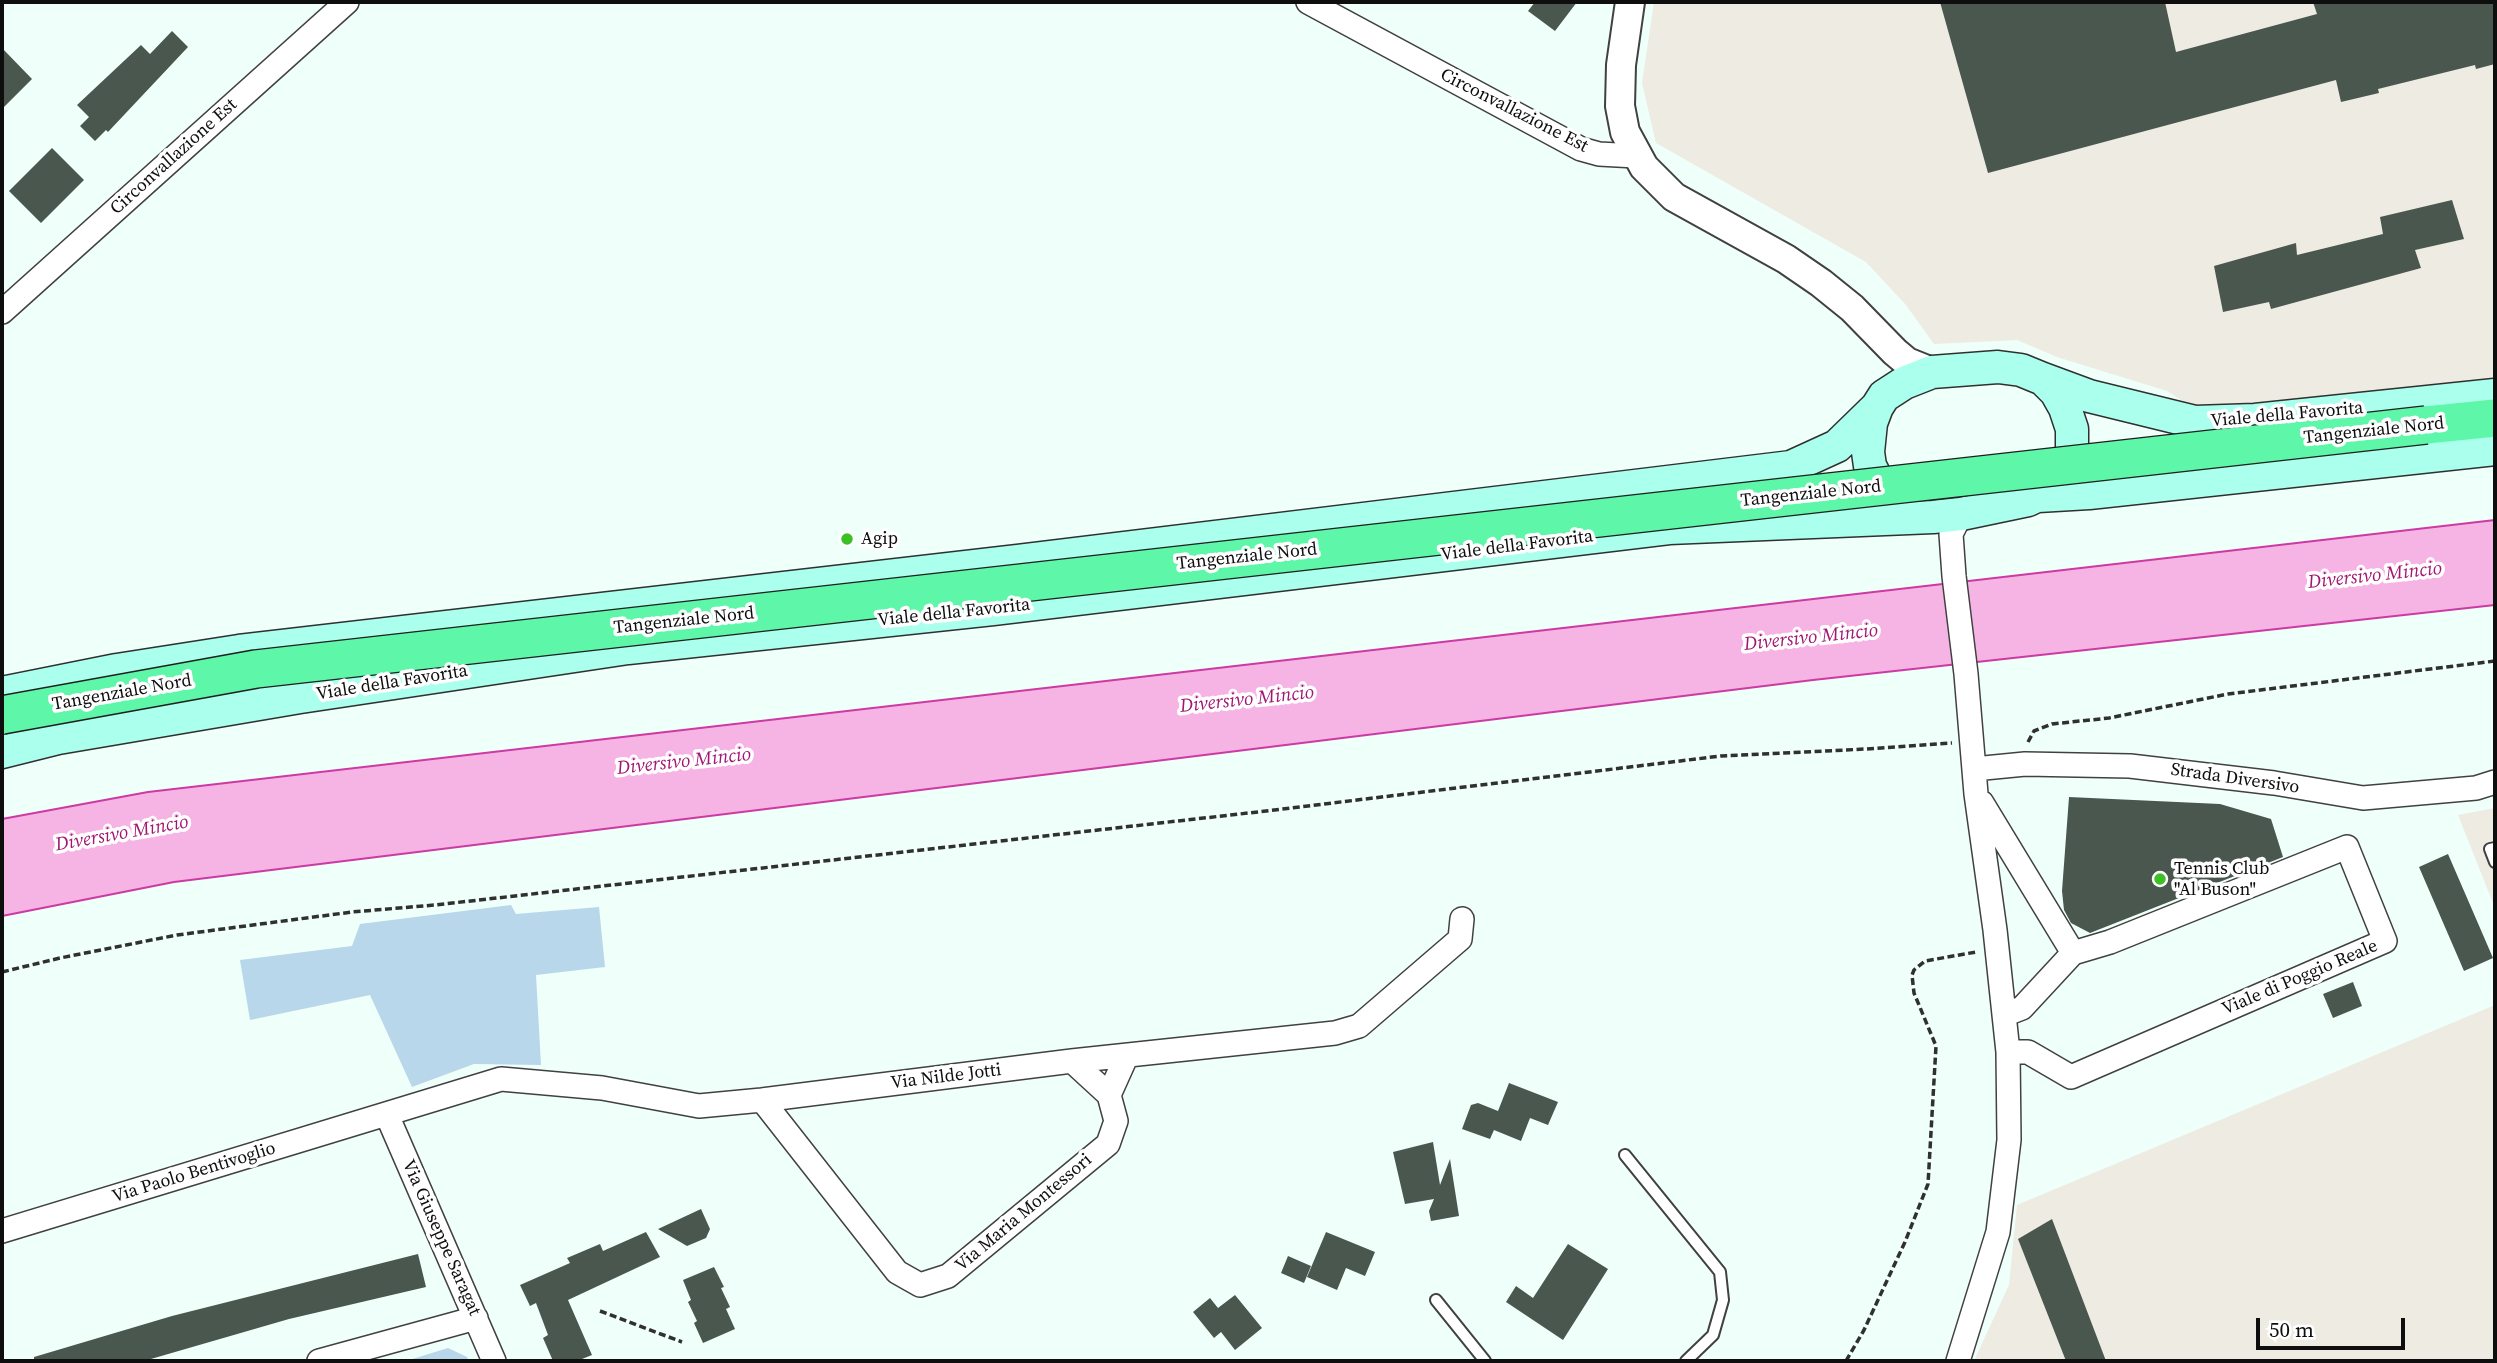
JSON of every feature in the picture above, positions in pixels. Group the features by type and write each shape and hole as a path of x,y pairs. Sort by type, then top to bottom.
{"highway":[{"name":"Tangenziale Nord","path":"2,715 256,669 2495,418"}],"main road":[{"path":"2,694 117,670 239,651 1791,467 1837,446 1881,402 1904,383 1931,372 1998,367 2031,373 2043,379 2065,408 2073,441 2070,462 2065,474 2051,489 2038,496 1939,521 1893,504 1870,467 1871,423 1881,402"},
{"name":"Viale della Favorita","path":"2043,379 2090,396 2195,422 2255,420 2495,395"},
{"path":"2038,496 2103,492 2495,449"},
{"name":"Viale della Favorita","path":"2,752 58,738 260,704 628,648 993,609 1669,528 1939,521"}],"street":[{"name":"Circonvallazione Est","path":"2,312 347,2"},
{"name":"Circonvallazione Est","path":"1308,2 1581,149 1599,154 1636,156"},
{"path":"1630,2 1622,55 1620,106 1625,132 1636,156 1660,185 1674,197 1786,259 1838,296 1907,362 1931,372"},
{"path":"1881,402 1888,374 1883,341"},
{"path":"1939,521 1954,576 1976,794 2008,1052 2009,1140 1998,1232 1958,1361"},
{"name":"Strada Diversivo","path":"1974,769 2025,764 2130,766 2274,783 2363,798 2476,788 2495,782"},
{"path":"1976,794 2073,953 2022,1007 2004,1014"},
{"name":"Viale di Poggio Reale","path":"2008,1052 2028,1052 2071,1077 2385,941 2347,847 2110,942 2073,953"},
{"name":"Via Nilde Jotti","path":"387,1115 501,1079 602,1088 699,1105 762,1100 1072,1060 1335,1032 1360,1026 1460,939 1462,919"},
{"path":"1072,1060 1109,1096 1127,1055"},
{"name":"Via Maria Montessori","path":"762,1100 897,1272 920,1285 948,1276 1108,1144 1116,1121 1109,1096"},
{"name":"Via Paolo Bentivoglio","path":"2,1231 387,1115"},
{"name":"Via Giuseppe Saragat","path":"387,1115 494,1361"},
{"path":"318,1361 345,1358 476,1318"}],"lane":[{"path":"2495,848 2490,849 2495,862"},
{"path":"1625,1155 1720,1272 1723,1300 1713,1335 1686,1361"},
{"path":"1436,1300 1485,1361"}],"path":[{"path":"2025,764 2024,749 2035,731 2052,724 2109,718 2228,694 2495,661"},
{"path":"2,972 177,935 352,912 435,905 1252,813 1721,755 1866,749 1971,741"},
{"path":"1846,1361 1882,1293 1928,1184 1936,1046 1914,993 1911,982 1914,970 1925,961 1997,948"},
{"path":"600,1311 682,1342"}],"shaded area":[{"path":"1654,2 2495,2 2495,382 2198,411 2167,391 2057,357 2017,340 1934,344 1906,305 1866,262 1656,143 1642,83"},
{"path":"2495,808 2495,908 2458,815"},
{"path":"511,905 516,914 599,907 605,967 536,975 541,1065 474,1064 412,1087 370,995 250,1020 240,960 352,946 360,924"},
{"path":"2495,1005 2495,1361 1974,1361 2009,1285 2017,1205"},
{"path":"448,1348 467,1357 469,1361 406,1361"}],"water":[{"name":"Diversivo Mincio","path":"2495,520 2495,605 1813,680 174,882 2,916 2,819 148,792"}],"building":[{"path":"1535,2 1577,2 1555,31 1528,11"},
{"path":"1940,2 2165,2 2176,52 2317,14 2313,2 2495,2 2495,64 2476,69 2475,65 2378,89 2379,93 2341,102 2336,80 1988,173"},
{"path":"172,31 188,47 108,132 106,130 95,141 80,126 89,117 77,105 141,45 150,54"},
{"path":"2,48 32,79 2,109"},
{"path":"52,148 84,180 41,223 9,191"},
{"path":"2452,200 2464,239 2415,250 2421,268 2271,309 2269,302 2223,312 2214,266 2296,243 2297,255 2383,234 2380,217"},
{"name":"Tennis Club \"Al Buson\"","path":"2069,797 2220,804 2271,819 2283,857 2090,933 2071,923 2064,910 2062,891"},
{"path":"2448,854 2493,958 2464,971 2419,867"},
{"path":"2353,982 2362,1006 2333,1018 2323,994"},
{"path":"1509,1083 1558,1102 1548,1125 1530,1118 1521,1141 1494,1130 1490,1139 1462,1129 1471,1105 1478,1103 1498,1111"},
{"path":"1433,1142 1440,1185 1450,1159 1459,1216 1431,1221 1429,1211 1434,1199 1405,1204 1393,1152"},
{"path":"701,1209 710,1229 706,1238 687,1246 658,1229"},
{"path":"2052,1219 2106,1361 2066,1361 2018,1239"},
{"path":"646,1232 660,1257 568,1300 592,1355 577,1361 553,1361 543,1338 548,1335 536,1303 530,1306 520,1285 570,1263 567,1258 600,1244 603,1251"},
{"path":"1326,1232 1375,1252 1365,1276 1346,1268 1337,1290 1307,1277"},
{"path":"1568,1244 1608,1269 1563,1340 1506,1302 1516,1286 1533,1298"},
{"path":"418,1254 426,1287 289,1319 144,1361 34,1361 34,1357 172,1316"},
{"path":"1288,1256 1311,1266 1304,1283 1281,1273"},
{"path":"714,1267 724,1287 721,1288 730,1307 726,1309 735,1329 703,1343 694,1323 697,1321 688,1302 691,1300 683,1280"},
{"path":"1235,1295 1262,1328 1235,1350 1221,1332 1214,1338 1193,1312 1210,1298 1218,1308"}],"place":[{"name":"Agip","path":"847,539"},
{"name":"Tennis Club \"Al Buson\"","path":"2160,879"}]}
